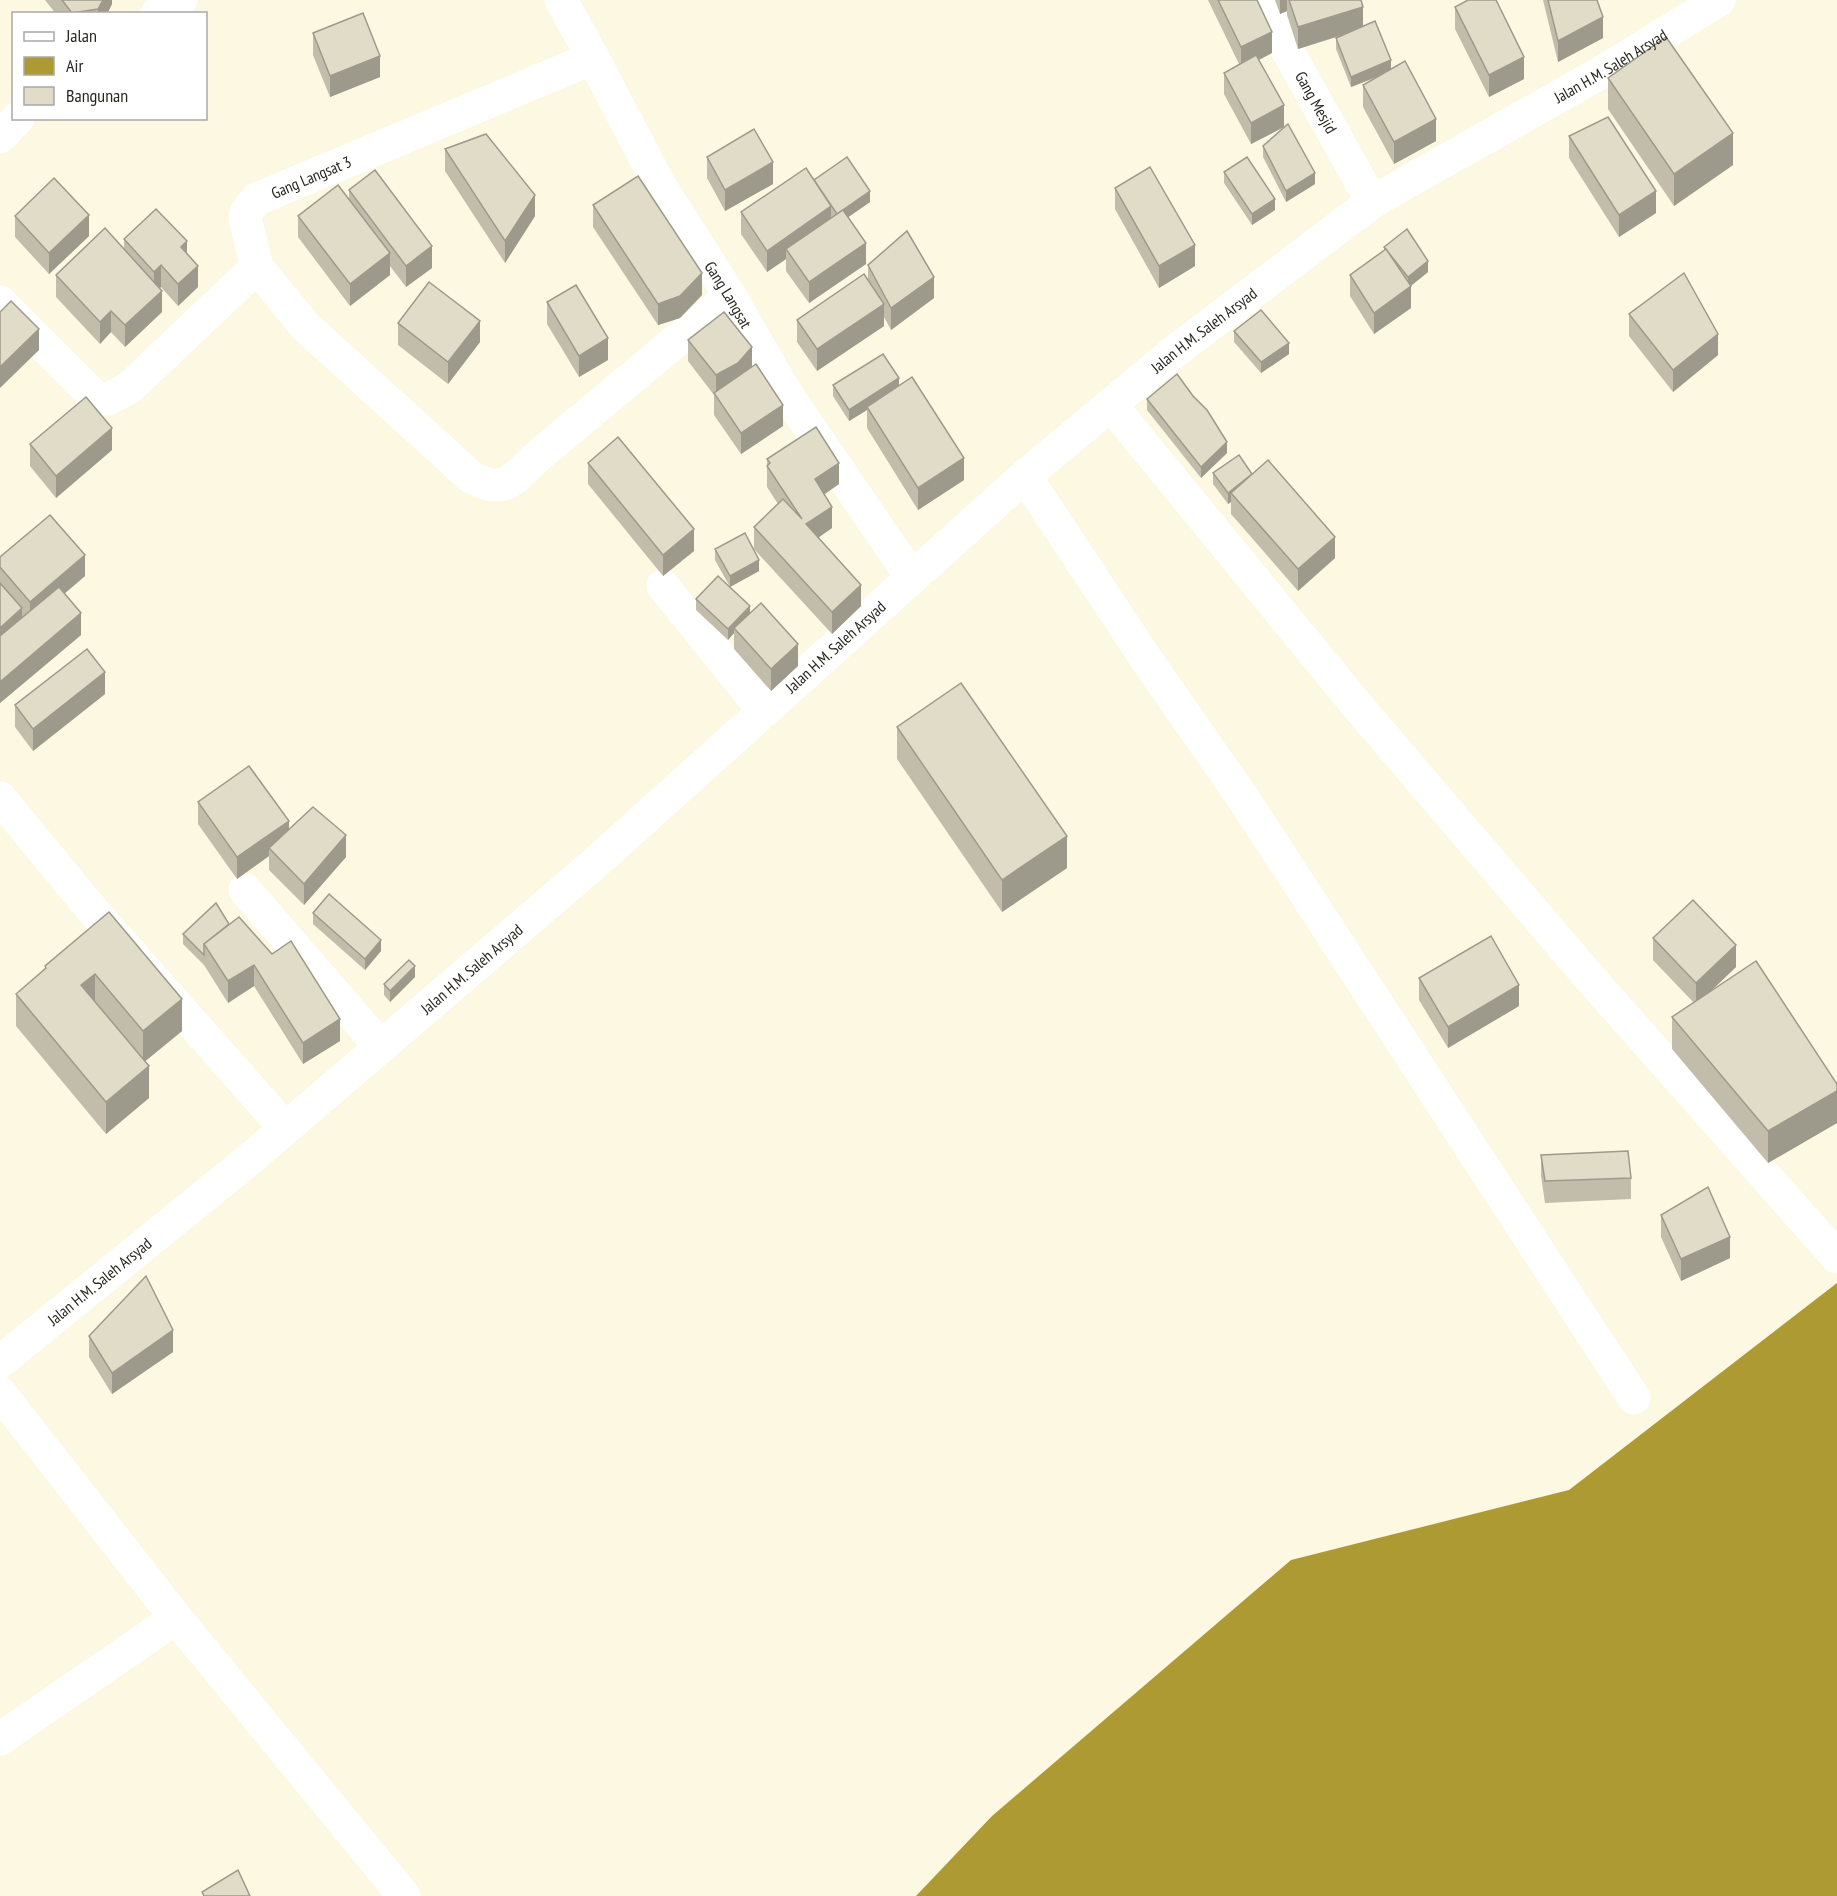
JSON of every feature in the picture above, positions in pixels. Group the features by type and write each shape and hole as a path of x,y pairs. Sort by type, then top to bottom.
{"street":[{"path":"160,12 181,0"},
{"name":"Gang Langsat","path":"561,0 659,184 730,296 784,390 912,578"},
{"name":"Gang Mesjid","path":"1267,0 1276,30 1372,202"},
{"name":"Jalan H.M. Saleh Arsyad","path":"0,1362 285,1128 594,864 1025,476 1174,352 1372,202 1602,72 1719,0"},
{"name":"Gang Langsat 3","path":"256,267 245,218 247,211 257,199 593,58"},
{"path":"0,137 16,120"},
{"path":"0,302 97,399 108,399 129,388 256,267 305,326 471,477 488,485 509,483 538,456 730,296"},
{"path":"1111,405 1362,712 1598,987 1837,1257"},
{"path":"1025,476 1146,659 1245,801 1634,1398"},
{"path":"663,586 764,711"},
{"path":"0,798 94,912 285,1128"},
{"path":"245,890 381,1047"},
{"path":"0,1393 176,1617 404,1896"},
{"path":"0,1739 176,1617"}],"water":[{"path":"1837,1283 1837,1896 916,1896 992,1816 1291,1560 1569,1490"}],"building":[{"path":"62,0 103,0 98,9 71,12"},
{"path":"1218,0 1257,0 1272,32 1241,47"},
{"path":"1289,0 1361,0 1363,7 1298,27"},
{"path":"1468,0 1496,0 1524,57 1489,75 1455,7"},
{"path":"1548,0 1597,0 1603,17 1558,41"},
{"path":"363,13 380,56 330,76 313,33"},
{"path":"1375,21 1391,60 1351,77 1336,38"},
{"path":"1666,37 1733,133 1674,174 1608,78"},
{"path":"1256,55 1284,105 1251,123 1224,73"},
{"path":"1405,61 1436,119 1394,142 1363,85"},
{"path":"1608,117 1656,191 1619,215 1569,136"},
{"path":"1288,124 1315,173 1286,191 1263,146"},
{"path":"754,129 773,162 725,190 707,157"},
{"path":"486,134 535,195 505,241 445,149"},
{"path":"847,157 870,191 837,214 814,180"},
{"path":"1247,157 1275,199 1252,214 1224,172"},
{"path":"1150,167 1195,245 1159,266 1115,188"},
{"path":"806,168 831,206 767,251 741,212"},
{"path":"375,170 432,246 406,266 349,190"},
{"path":"638,176 702,273 680,296 658,304 593,205"},
{"path":"54,178 89,215 49,253 15,216"},
{"path":"338,185 390,253 350,284 298,216"},
{"path":"156,209 187,241 181,247 198,266 178,284 161,265 154,272 124,239"},
{"path":"843,210 866,243 809,282 786,249"},
{"path":"105,228 162,291 125,325 111,311 100,322 56,275"},
{"path":"1407,229 1428,261 1408,277 1384,247"},
{"path":"907,231 934,277 891,308 868,265"},
{"path":"1386,249 1411,286 1374,313 1350,275"},
{"path":"1684,273 1718,334 1673,370 1629,314"},
{"path":"864,274 884,304 817,349 797,320"},
{"path":"429,282 480,321 448,362 398,323"},
{"path":"576,285 608,338 579,356 547,302"},
{"path":"11,301 39,329 0,367 0,312"},
{"path":"1261,310 1289,343 1261,362 1234,331"},
{"path":"724,312 752,347 738,363 716,375 688,340"},
{"path":"883,354 899,378 849,410 833,385"},
{"path":"756,364 783,405 741,433 714,393"},
{"path":"1177,374 1207,410 1227,442 1201,467 1147,399"},
{"path":"912,377 964,458 918,488 867,407"},
{"path":"86,397 112,428 56,476 30,444"},
{"path":"816,427 839,463 815,479 832,507 806,524 861,585 832,612 754,527 783,499 802,519 767,466 770,463 767,459"},
{"path":"618,437 694,529 663,555 588,463"},
{"path":"1239,455 1252,474 1228,493 1213,473"},
{"path":"1268,460 1335,537 1298,569 1231,493"},
{"path":"50,515 85,555 30,602 0,567 0,557"},
{"path":"745,533 759,560 730,576 715,549"},
{"path":"718,576 750,606 728,629 696,599"},
{"path":"0,583 22,608 0,628"},
{"path":"59,587 81,613 0,682 0,636"},
{"path":"761,603 798,644 771,669 734,628"},
{"path":"87,649 105,672 33,729 15,705"},
{"path":"961,683 1067,836 1002,880 897,727"},
{"path":"249,766 289,821 237,857 198,802"},
{"path":"313,807 346,835 304,884 269,848"},
{"path":"329,894 381,940 365,959 313,913"},
{"path":"1693,900 1736,945 1696,983 1653,938"},
{"path":"216,903 229,924 204,944 204,955 183,934"},
{"path":"109,912 182,999 143,1031 95,974 81,985 149,1066 106,1102 16,994 46,968 45,966"},
{"path":"239,917 272,954 291,941 340,1019 303,1043 254,965 228,981 204,944"},
{"path":"1491,936 1519,985 1448,1027 1419,978"},
{"path":"409,960 415,966 390,991 384,984"},
{"path":"1756,961 1837,1084 1837,1091 1768,1131 1672,1017"},
{"path":"1628,1151 1631,1178 1545,1181 1541,1155"},
{"path":"1708,1187 1730,1237 1681,1259 1661,1215"},
{"path":"146,1276 173,1330 112,1373 89,1336"},
{"path":"238,1870 250,1896 204,1896 202,1892"}]}
